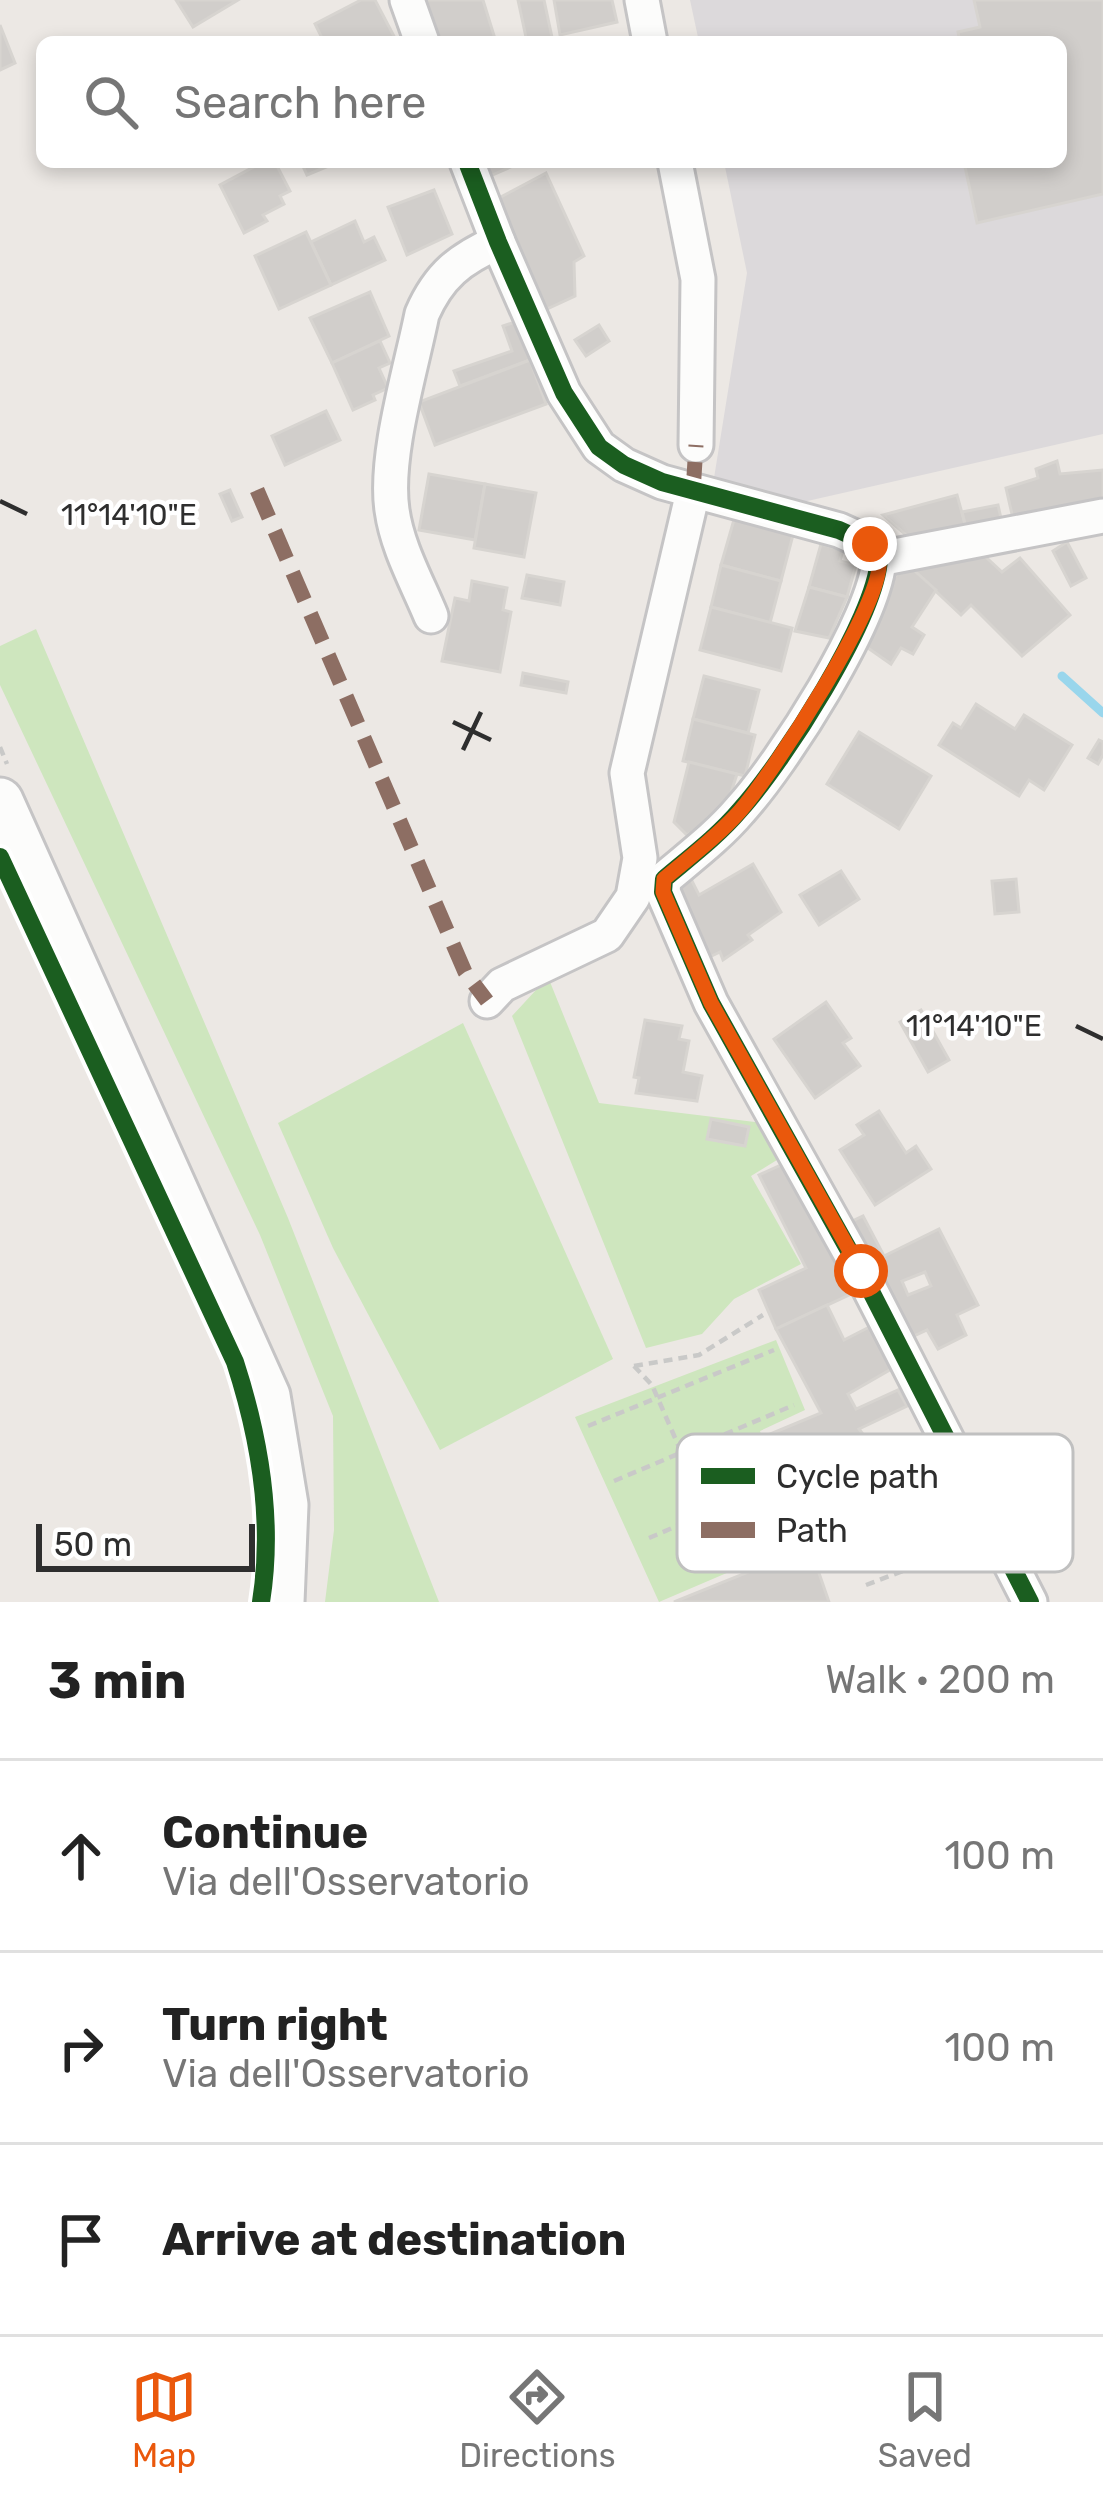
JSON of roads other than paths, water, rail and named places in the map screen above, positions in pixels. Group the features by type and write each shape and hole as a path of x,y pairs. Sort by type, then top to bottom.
{"main road":[{"path":"0,801 267,1396 285,1505 281,1602"}],"street":[{"path":"407,0 420,36"},
{"path":"642,0 649,36"},
{"path":"469,168 564,392 599,447 624,465 693,492 839,530 870,544 879,559 870,597 838,661 773,766 737,815 664,879 663,892 711,1003 861,1271 944,1434"},
{"path":"676,168 698,279 696,445"},
{"path":"431,616 397,530 391,470 422,314 430,296 456,262 497,242"},
{"path":"488,1000 502,985 607,934 633,897 640,858 627,773 693,492"},
{"path":"879,559 1103,516"},
{"path":"1015,1572 1030,1602"}],"waterway":[{"path":"1062,676 1103,713"}]}
